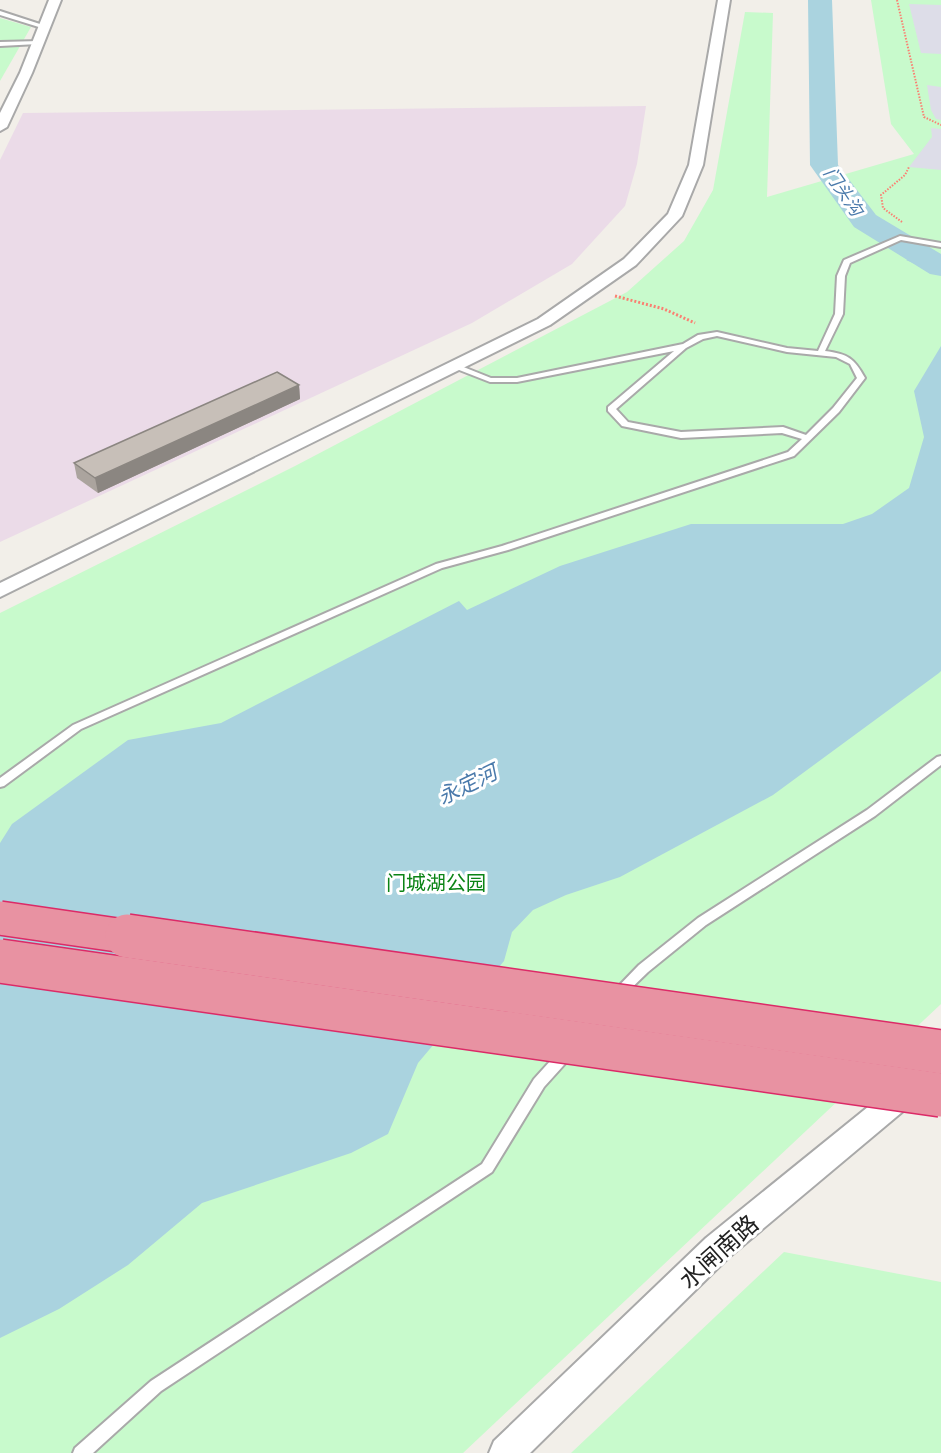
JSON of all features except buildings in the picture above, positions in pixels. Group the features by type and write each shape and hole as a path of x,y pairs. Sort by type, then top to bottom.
{"highway":[{"path":"0,918 941,1052"},
{"path":"0,961 941,1095"}],"street":[{"path":"0,127 55,0"},
{"path":"0,591 544,322 630,262 675,216 696,165 724,0"},
{"name":"水闸南路","path":"506,1453 717,1248 808,1175 941,1062"}],"lane":[{"path":"0,13 44,27"},
{"path":"0,44 38,42"},
{"path":"821,352 839,314 841,276 847,262 900,238 941,245"},
{"path":"0,783 77,727 142,696 271,642 439,566 505,548 791,454 808,438 836,410 861,378 853,363 838,354 787,350 717,334 701,337 685,346 610,409 625,424 681,435 783,430 808,438"},
{"path":"453,366 489,380 517,380 685,346"},
{"path":"600,1015 637,973 716,912 863,818 941,760"},
{"path":"81,1453 156,1386 487,1168 539,1083 585,1032"}],"path":[{"path":"897,0 924,117 941,124"},
{"path":"908,224 900,222 883,208 881,195 904,175 909,167"},
{"path":"589,291 664,309 717,334"}],"shaded area":[{"path":"909,4 941,5 941,54 921,53"},
{"path":"927,85 941,87 941,120 936,119 931,110"},
{"path":"646,106 637,164 625,206 572,264 472,323 0,542 0,160 23,113"},
{"path":"931,128 941,129 941,170 909,167 932,137"}],"green space":[{"name":"门城湖公园","path":"871,0 941,0 941,257 933,253 941,260 941,1004 463,1453 0,1453 0,613 295,466 627,292 684,241 713,190 745,12 773,13 767,197 914,154 891,124"},
{"path":"0,18 31,27 0,81"},
{"path":"784,1252 941,1282 941,1453 571,1453"}],"water":[{"path":"929,251 941,257 941,275 906,260"},
{"name":"永定河","path":"941,346 941,671 773,795 620,877 566,895 533,910 512,932 504,961 418,1063 388,1134 351,1153 202,1203 128,1265 59,1309 0,1338 0,843 12,824 128,740 221,723 459,601 467,610 560,566 691,524 843,524 872,514 909,488 924,437 914,391"}],"waterway":[{"name":"门头沟","path":"820,0 824,165 865,221 941,267"}]}
